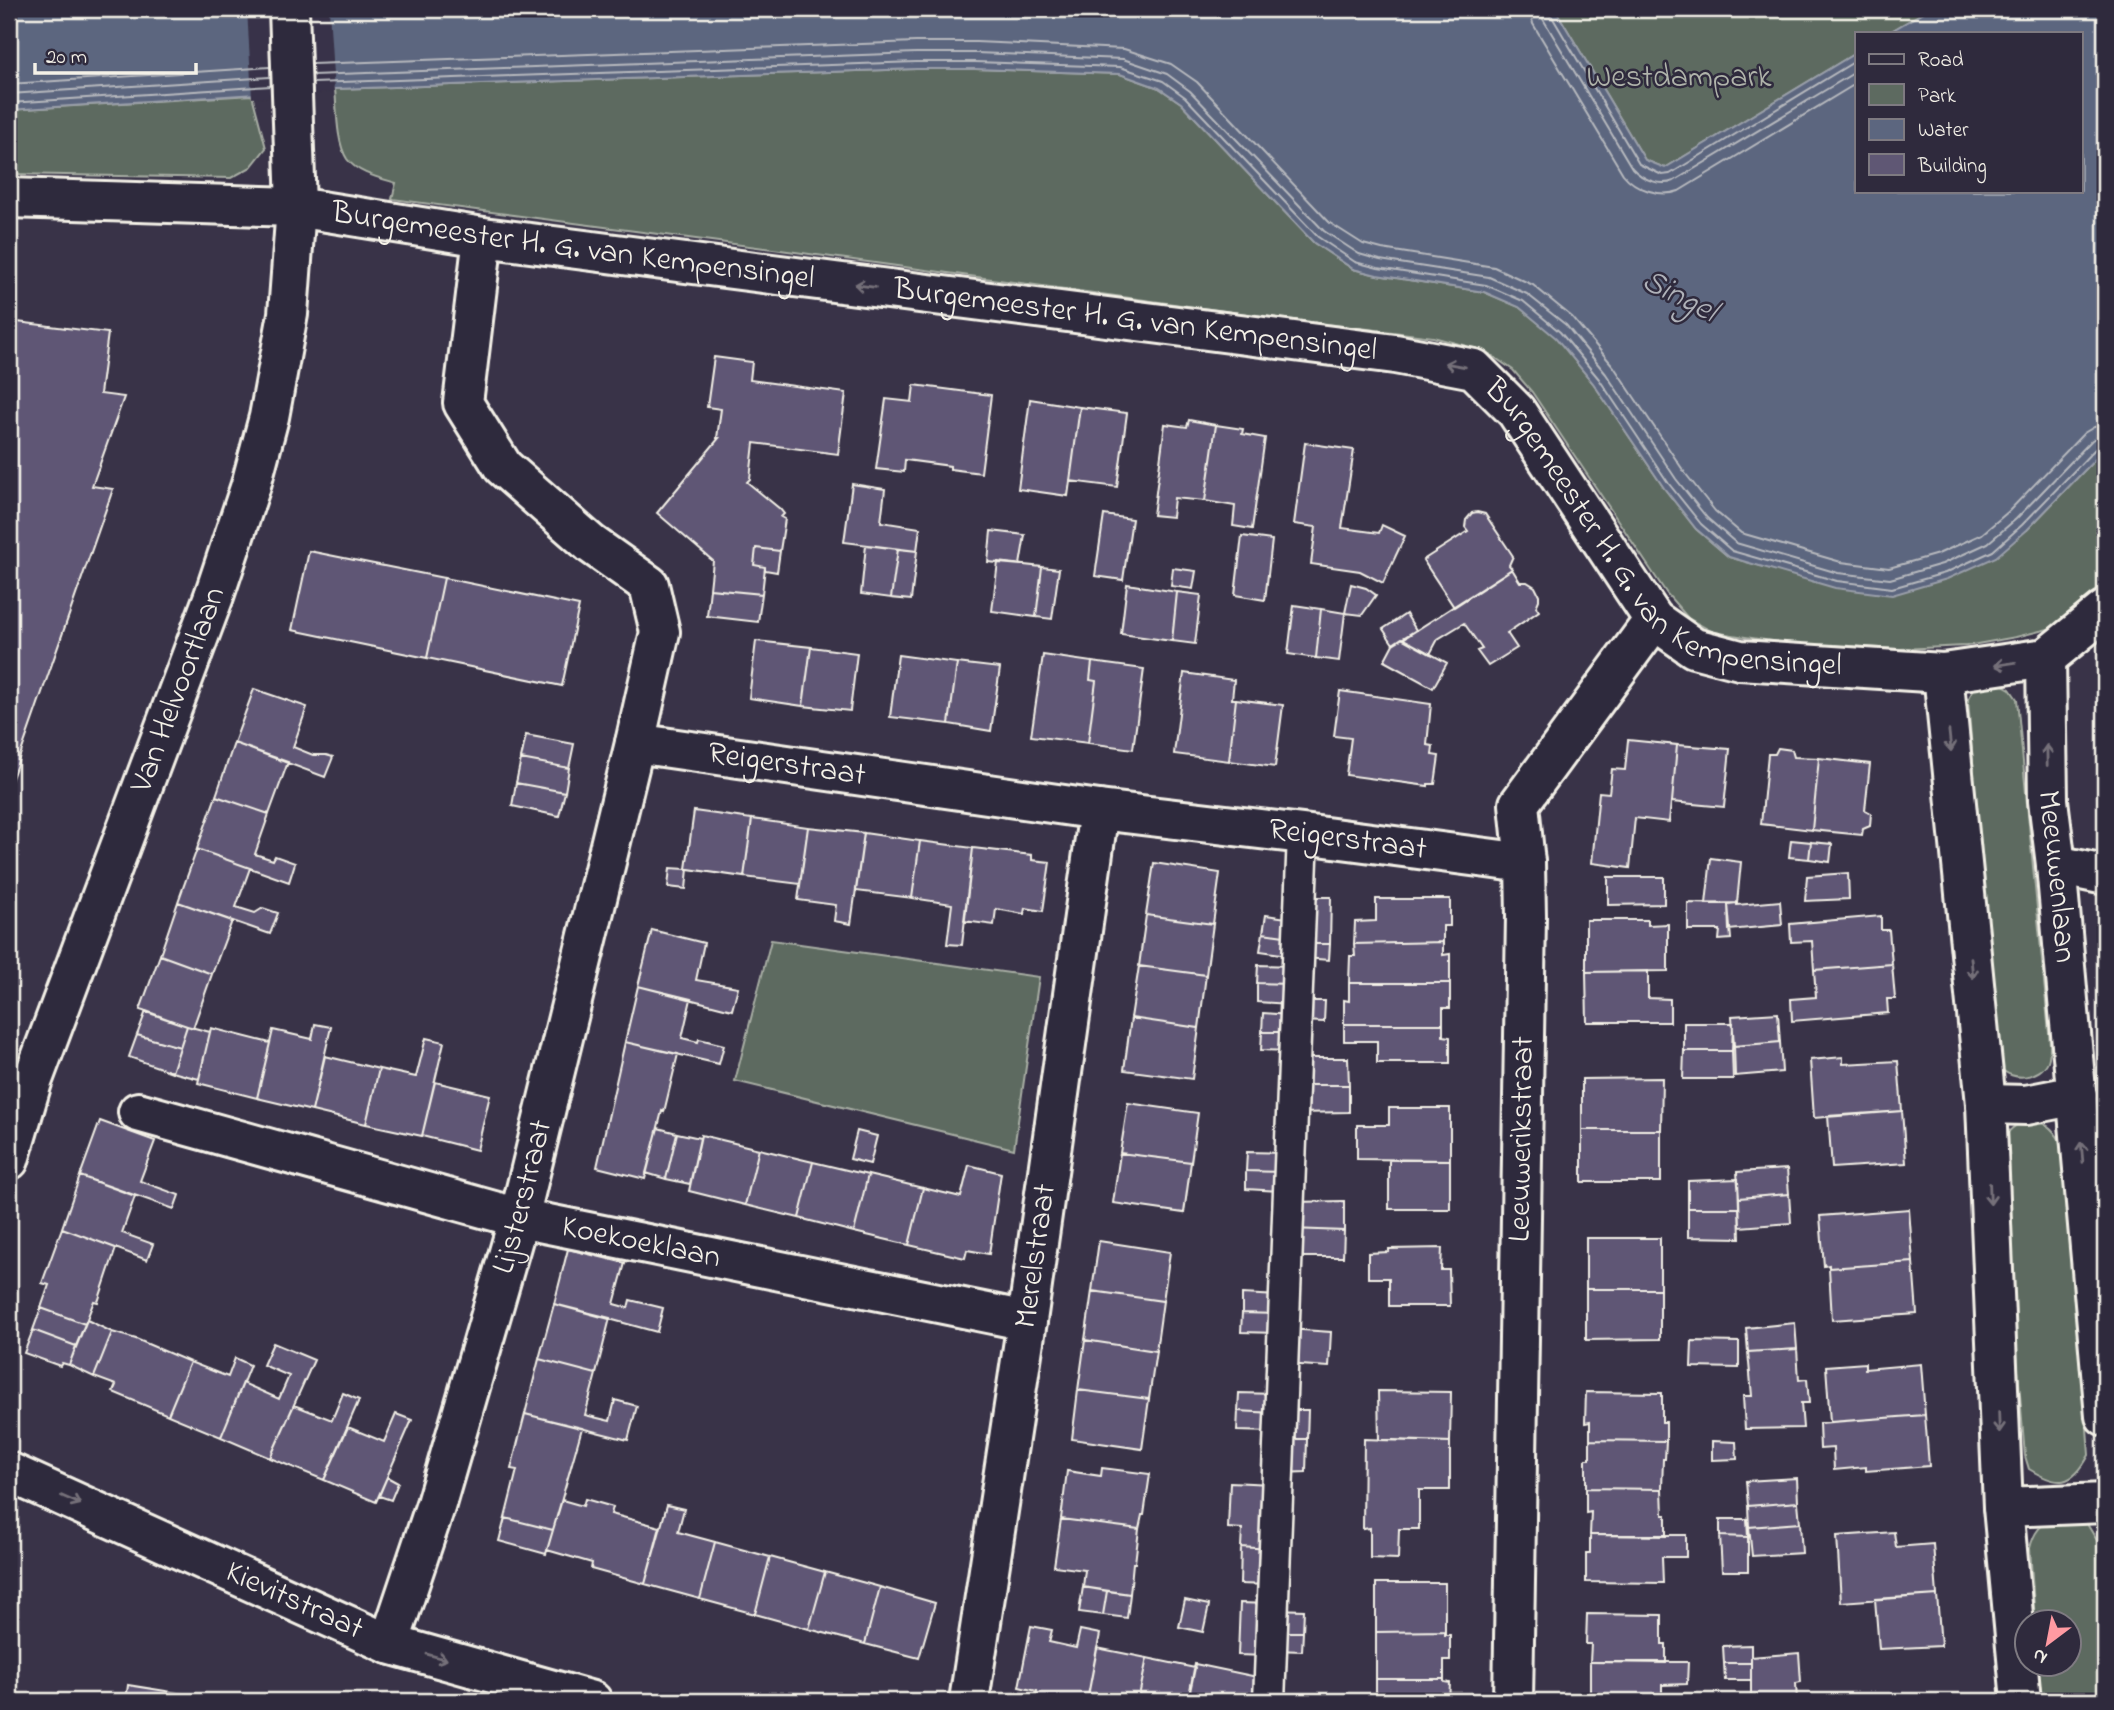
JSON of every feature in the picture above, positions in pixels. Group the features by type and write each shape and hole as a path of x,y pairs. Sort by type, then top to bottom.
{"street":[{"name":"Van Helvoortlaan","path":"9,1160 32,1082 214,596 251,485 269,417 288,314 296,207 289,9"},
{"name":"Burgemeester H. G. van Kempensingel","path":"9,198 296,207 483,237 1395,354 1474,369 1516,411 1654,620 1694,648 1740,660 1943,673 2046,658"},
{"path":"483,237 463,403 503,467 591,544 649,585 660,632 635,743"},
{"path":"2046,658 2105,610"},
{"name":"Leeuwerikstraat","path":"1513,1701 1525,863 1519,804 1654,620"},
{"name":"Meeuwenlaan","path":"2046,658 2048,800 2105,1416"},
{"path":"1943,673 1986,1104 2003,1507 2021,1701"},
{"name":"Reigerstraat","path":"635,743 1098,810 1525,863"},
{"name":"Lijsterstraat","path":"389,1644 436,1504 519,1218 635,743"},
{"name":"Merelstraat","path":"969,1701 1027,1321 1098,810"},
{"path":"2056,866 2105,875"},
{"path":"1986,1104 2026,1105 2077,1095"},
{"name":"Koekoeklaan","path":"138,1112 519,1218 1027,1321"},
{"name":"Kievitstraat","path":"9,1472 389,1644 592,1701"},
{"path":"2003,1507 2105,1503"}],"lane":[{"path":"1269,1701 1303,834"}],"green space":[{"name":"Westdampark","path":"1555,9 1929,9 1890,32 1855,32 1855,53 1665,168 1645,160"},
{"path":"916,69 1120,74 1159,88 1181,103 1314,243 1353,269 1484,292 1519,307 1556,337 1593,383 1664,488 1696,529 1729,557 1761,566 2027,530 2105,449 2105,584 2056,627 1966,646 1900,649 1784,643 1713,632 1688,618 1667,594 1532,392 1513,370 1485,351 1433,337 392,199 396,183 376,177 351,164 343,152 335,89"},
{"path":"252,95 266,148 251,167 231,178 9,174 9,110"},
{"path":"2001,684 2010,689 2017,699 2050,1044 2049,1059 2044,1067 2033,1075 2019,1077 2005,1072 1997,1057 1968,700 1974,688"},
{"path":"771,940 1039,977 1014,1149 735,1081"},
{"path":"2028,1120 2048,1126 2061,1142 2079,1320 2089,1455 2077,1473 2064,1481 2048,1479 2029,1469 2025,1456 2000,1150 2010,1131"},
{"path":"2054,1517 2075,1518 2087,1524 2098,1542 2105,1608 2105,1701 2041,1701 2039,1678 2082,1678 2082,1608 2034,1608 2030,1548 2033,1538 2045,1523"}],"water":[{"name":"Singel","path":"9,9 1555,9 1645,160 1665,168 1855,53 1855,192 2082,192 2082,32 1890,32 1929,9 2105,9 2105,449 2027,530 1996,557 1947,579 1892,595 1835,588 1729,557 1696,529 1664,488 1593,383 1556,338 1519,307 1484,292 1353,269 1314,243 1181,103 1159,88 1120,74 916,69 335,89 9,110"}],"pier":[{"path":"247,9 329,9 334,92 252,98"}],"building":[{"path":"9,321 108,333 100,394 124,397 92,486 113,489 9,787"},
{"path":"714,357 752,362 750,380 846,393 838,454 754,443 750,479 747,482 780,509 784,514 781,517 785,519 780,551 756,548 754,565 765,567 762,594 710,589 713,561 657,513 719,438 721,409 707,407"},
{"path":"914,385 991,395 981,473 905,460 904,472 876,469 886,399 912,402"},
{"path":"1030,399 1080,407 1068,496 1018,489"},
{"path":"1080,407 1127,413 1117,487 1070,481"},
{"path":"1189,420 1216,425 1205,501 1174,498 1172,517 1153,515 1165,424 1187,427"},
{"path":"1216,425 1243,429 1242,434 1265,438 1252,529 1233,526 1235,506 1205,501"},
{"path":"1305,443 1354,450 1342,528 1379,533 1382,525 1405,536 1383,583 1360,571 1311,564 1316,527 1294,524"},
{"path":"852,484 885,489 881,522 920,528 917,551 844,542"},
{"path":"1472,513 1485,514 1513,556 1509,565 1512,569 1454,607 1423,560 1468,531 1465,527 1466,520"},
{"path":"1104,515 1132,519 1123,580 1095,576"},
{"path":"991,531 1025,535 1020,565 988,562"},
{"path":"1242,536 1272,540 1265,600 1235,595"},
{"path":"866,545 898,549 891,598 861,594"},
{"path":"756,548 780,551 777,572 754,565"},
{"path":"898,549 917,551 911,600 891,598"},
{"path":"309,551 444,578 427,658 292,630"},
{"path":"998,562 1042,567 1036,617 992,611"},
{"path":"1042,567 1059,569 1052,619 1036,617"},
{"path":"1173,568 1196,571 1193,589 1171,586"},
{"path":"1512,569 1520,582 1527,582 1535,587 1539,595 1536,607 1539,611 1507,633 1517,648 1488,666 1477,651 1482,649 1464,623 1438,639 1430,654 1403,639"},
{"path":"444,578 579,606 562,686 427,658"},
{"path":"1127,584 1177,592 1172,641 1121,634"},
{"path":"1351,584 1366,588 1376,595 1362,615 1345,613"},
{"path":"710,589 762,594 758,622 707,616"},
{"path":"1177,592 1201,595 1195,644 1172,641"},
{"path":"1294,605 1321,609 1316,658 1288,654"},
{"path":"1321,609 1345,613 1339,661 1316,658"},
{"path":"1406,614 1416,630 1393,644 1383,629"},
{"path":"1402,638 1447,663 1433,688 1384,661 1393,644"},
{"path":"756,641 811,647 803,706 749,698"},
{"path":"811,647 857,653 850,711 803,706"},
{"path":"898,655 957,663 949,724 890,717"},
{"path":"1043,655 1092,662 1090,680 1096,681 1088,743 1031,736"},
{"path":"1092,662 1144,669 1133,749 1088,743 1096,681 1090,680"},
{"path":"957,663 1000,668 991,731 949,724"},
{"path":"1184,673 1234,680 1232,699 1236,699 1229,761 1174,754"},
{"path":"254,689 307,707 293,747 313,755 333,757 325,777 234,743"},
{"path":"1340,691 1431,704 1427,745 1433,746 1432,755 1439,756 1435,784 1428,786 1346,775 1351,738 1334,736"},
{"path":"1236,699 1283,705 1275,767 1229,761"},
{"path":"526,735 574,744 569,768 521,759"},
{"path":"1628,740 1677,745 1669,822 1635,818 1630,868 1592,863 1599,792 1609,793 1612,769 1625,770"},
{"path":"234,743 288,762 269,814 216,796"},
{"path":"1677,745 1730,749 1724,807 1672,802"},
{"path":"1778,748 1792,750 1794,757 1819,758 1812,830 1761,824 1768,754 1775,754"},
{"path":"1819,758 1870,764 1865,810 1871,813 1870,826 1863,829 1862,835 1812,830"},
{"path":"521,759 569,768 565,792 516,783"},
{"path":"516,783 565,792 559,816 512,806"},
{"path":"216,796 269,814 255,854 273,860 275,856 295,863 289,882 197,849"},
{"path":"694,811 752,819 744,877 688,869 686,889 668,887 670,868 686,869"},
{"path":"752,819 808,827 800,884 744,877"},
{"path":"808,827 864,833 851,924 834,921 836,905 798,900"},
{"path":"864,833 920,841 912,898 856,891"},
{"path":"1791,840 1811,842 1809,859 1789,857"},
{"path":"920,841 973,848 962,945 947,944 952,904 912,898"},
{"path":"1811,842 1832,844 1830,862 1809,859"},
{"path":"973,848 1032,855 1032,860 1050,862 1043,911 1025,908 1024,914 996,909 994,925 964,921"},
{"path":"197,849 250,868 236,907 255,913 263,908 278,913 270,934 178,902"},
{"path":"1711,858 1741,862 1737,903 1706,904"},
{"path":"1154,863 1220,873 1213,924 1146,915"},
{"path":"1848,873 1849,899 1805,901 1807,876"},
{"path":"1608,877 1664,877 1664,904 1608,905"},
{"path":"1306,897 1331,897 1330,944 1304,944"},
{"path":"1376,899 1450,899 1450,926 1443,926 1443,942 1354,944 1355,922 1376,921"},
{"path":"1780,901 1782,925 1729,930 1728,904"},
{"path":"178,902 232,921 212,974 160,955"},
{"path":"1688,903 1728,904 1731,939 1719,940 1720,930 1688,930"},
{"path":"1146,915 1213,924 1206,975 1139,966"},
{"path":"1266,915 1294,919 1291,937 1263,933"},
{"path":"1881,916 1881,930 1889,930 1892,964 1814,970 1812,941 1791,942 1790,924"},
{"path":"1586,920 1648,920 1648,925 1668,924 1668,971 1586,972"},
{"path":"652,930 704,943 696,980 738,987 732,1010 638,986"},
{"path":"1263,933 1291,937 1288,955 1260,951"},
{"path":"1443,942 1443,955 1450,954 1450,983 1349,983 1350,956 1355,956 1354,944"},
{"path":"1304,944 1330,944 1329,960 1304,958"},
{"path":"160,955 212,974 193,1028 140,1010"},
{"path":"1892,964 1895,999 1887,999 1888,1013 1792,1021 1791,999 1816,997 1814,970"},
{"path":"1258,965 1291,966 1291,984 1257,983"},
{"path":"1139,966 1206,975 1199,1028 1131,1018"},
{"path":"1648,971 1648,998 1670,999 1670,1022 1587,1022 1586,972"},
{"path":"1257,983 1291,984 1290,1004 1257,1002"},
{"path":"1349,983 1450,983 1450,1008 1443,1008 1443,1024 1344,1024 1344,1000 1349,1001"},
{"path":"638,986 691,999 682,1038 724,1045 719,1064 625,1042"},
{"path":"1302,1001 1325,1001 1324,1022 1301,1021"},
{"path":"146,1011 187,1026 180,1047 137,1035"},
{"path":"1263,1013 1289,1015 1289,1032 1262,1032"},
{"path":"1778,1013 1780,1042 1734,1046 1732,1016"},
{"path":"1131,1018 1199,1028 1192,1079 1124,1070"},
{"path":"1684,1023 1733,1023 1732,1051 1684,1051"},
{"path":"315,1024 331,1027 312,1111 257,1098 273,1030 312,1039"},
{"path":"1344,1024 1443,1024 1443,1036 1450,1037 1450,1063 1377,1063 1377,1041 1344,1041"},
{"path":"187,1026 210,1032 199,1079 172,1072"},
{"path":"211,1028 270,1043 257,1098 198,1083"},
{"path":"1262,1032 1289,1032 1288,1051 1261,1050"},
{"path":"137,1035 180,1047 172,1072 129,1057"},
{"path":"426,1038 444,1042 422,1136 366,1124 379,1069 416,1077"},
{"path":"625,1042 678,1054 645,1179 597,1167"},
{"path":"1780,1042 1782,1072 1735,1076 1734,1046"},
{"path":"1684,1051 1732,1051 1733,1079 1683,1079"},
{"path":"325,1056 379,1069 366,1124 312,1111"},
{"path":"1843,1057 1843,1064 1898,1061 1902,1111 1814,1118 1810,1060"},
{"path":"1300,1058 1348,1058 1349,1085 1299,1085"},
{"path":"1662,1078 1661,1130 1582,1130 1582,1079"},
{"path":"435,1082 490,1095 477,1150 422,1136"},
{"path":"1299,1085 1349,1085 1349,1112 1297,1113"},
{"path":"1128,1103 1198,1113 1191,1162 1120,1153"},
{"path":"1389,1108 1450,1108 1450,1160 1357,1159 1357,1125 1389,1125"},
{"path":"1902,1111 1906,1163 1832,1168 1828,1116"},
{"path":"100,1121 155,1141 140,1181 179,1195 174,1209 80,1176"},
{"path":"658,1128 677,1133 666,1179 646,1173"},
{"path":"1582,1130 1661,1130 1661,1182 1582,1182"},
{"path":"857,1131 877,1136 870,1164 850,1159"},
{"path":"677,1133 700,1138 690,1184 666,1179"},
{"path":"701,1135 759,1149 745,1205 689,1191"},
{"path":"759,1149 813,1162 799,1218 745,1205"},
{"path":"1247,1152 1285,1153 1283,1172 1246,1171"},
{"path":"1120,1153 1191,1162 1184,1213 1113,1203"},
{"path":"1389,1160 1450,1160 1450,1209 1389,1209"},
{"path":"813,1162 868,1175 854,1232 799,1218"},
{"path":"969,1165 1001,1173 989,1254 967,1250 965,1258 909,1245 923,1188 961,1197"},
{"path":"1787,1169 1789,1194 1739,1198 1737,1172"},
{"path":"1246,1171 1283,1172 1282,1191 1246,1189"},
{"path":"868,1175 923,1188 909,1245 854,1232"},
{"path":"80,1176 135,1196 122,1233 153,1244 147,1260 62,1228"},
{"path":"1738,1179 1739,1208 1688,1208 1688,1181"},
{"path":"1789,1194 1791,1223 1740,1227 1739,1198"},
{"path":"1344,1201 1344,1231 1292,1229 1294,1202"},
{"path":"1688,1208 1739,1208 1740,1238 1688,1237"},
{"path":"1909,1209 1913,1262 1829,1268 1829,1265 1824,1266 1820,1216"},
{"path":"62,1228 116,1248 98,1302 94,1301 85,1324 41,1308 49,1285 42,1283"},
{"path":"1292,1229 1344,1231 1343,1257 1291,1257"},
{"path":"1586,1238 1660,1238 1660,1289 1586,1289"},
{"path":"1099,1241 1170,1252 1163,1301 1092,1291"},
{"path":"1442,1248 1441,1270 1449,1270 1450,1306 1389,1306 1389,1278 1368,1278 1368,1253 1389,1252 1389,1249"},
{"path":"568,1249 625,1263 614,1304 628,1308 630,1300 663,1308 657,1332 554,1304"},
{"path":"1913,1262 1917,1314 1832,1320 1829,1268"},
{"path":"1586,1289 1660,1289 1660,1339 1586,1340"},
{"path":"1092,1291 1163,1301 1156,1351 1085,1340"},
{"path":"1242,1294 1278,1296 1277,1314 1242,1313"},
{"path":"554,1304 610,1318 596,1374 539,1359"},
{"path":"41,1308 85,1324 76,1346 33,1330"},
{"path":"1242,1313 1277,1314 1277,1333 1241,1332"},
{"path":"87,1320 112,1332 94,1377 69,1365"},
{"path":"1795,1323 1797,1349 1748,1352 1746,1328"},
{"path":"1288,1329 1331,1332 1329,1367 1286,1364"},
{"path":"33,1330 76,1346 69,1365 62,1363 60,1366 24,1353"},
{"path":"112,1332 190,1362 168,1415 113,1392 116,1385 94,1377"},
{"path":"1085,1340 1156,1351 1149,1399 1078,1390"},
{"path":"1692,1341 1739,1342 1739,1368 1691,1367"},
{"path":"273,1343 314,1360 270,1458 221,1437 243,1383 279,1399 289,1376 263,1365"},
{"path":"1797,1349 1799,1380 1807,1379 1809,1403 1801,1403 1803,1428 1745,1429 1743,1396 1752,1396 1748,1352"},
{"path":"235,1358 250,1365 221,1437 168,1415 190,1362 228,1377"},
{"path":"539,1359 596,1374 585,1415 610,1421 615,1400 637,1406 628,1440 525,1414"},
{"path":"1865,1363 1865,1369 1921,1364 1925,1415 1830,1422 1826,1366"},
{"path":"1078,1390 1149,1399 1142,1449 1072,1439"},
{"path":"1378,1391 1451,1392 1450,1442 1379,1440"},
{"path":"1586,1392 1662,1393 1662,1422 1666,1422 1666,1441 1590,1440 1590,1422 1585,1423"},
{"path":"343,1393 359,1400 324,1480 270,1458 294,1405 332,1420"},
{"path":"1239,1393 1275,1394 1274,1413 1238,1411"},
{"path":"1285,1410 1308,1410 1307,1439 1284,1439"},
{"path":"1238,1411 1274,1413 1273,1432 1237,1431"},
{"path":"396,1414 412,1420 376,1502 324,1480 348,1427 384,1442"},
{"path":"525,1414 582,1428 553,1530 505,1518 517,1470 511,1469"},
{"path":"1925,1415 1929,1466 1866,1471 1866,1467 1834,1470 1833,1448 1820,1449 1819,1423"},
{"path":"1284,1439 1307,1439 1306,1472 1282,1473"},
{"path":"1364,1439 1450,1442 1450,1490 1419,1490 1419,1529 1399,1529 1398,1559 1370,1558 1370,1528 1363,1529"},
{"path":"1590,1440 1666,1441 1662,1489 1586,1488 1586,1459 1590,1459"},
{"path":"1712,1441 1736,1442 1737,1459 1712,1460"},
{"path":"1102,1468 1150,1474 1144,1515 1139,1529 1061,1519 1067,1471 1101,1476"},
{"path":"387,1477 398,1483 391,1500 379,1496"},
{"path":"1797,1478 1798,1502 1748,1506 1746,1481"},
{"path":"1230,1482 1271,1484 1269,1549 1241,1547 1242,1529 1228,1528"},
{"path":"1586,1488 1662,1489 1666,1536 1590,1535 1591,1512 1586,1513"},
{"path":"585,1499 613,1507 611,1514 660,1527 645,1584 591,1569 592,1563 547,1550 562,1500 583,1506"},
{"path":"1798,1502 1800,1523 1749,1527 1748,1506"},
{"path":"667,1505 684,1509 678,1532 715,1542 700,1599 645,1584"},
{"path":"505,1518 553,1530 546,1554 499,1541"},
{"path":"1061,1519 1139,1529 1130,1594 1083,1587 1085,1570 1054,1566"},
{"path":"1720,1519 1747,1519 1748,1537 1720,1536"},
{"path":"1800,1523 1802,1553 1752,1556 1749,1527"},
{"path":"1894,1532 1896,1547 1933,1544 1937,1595 1841,1602 1837,1536"},
{"path":"1590,1535 1686,1535 1686,1557 1662,1557 1663,1583 1586,1582 1586,1553 1590,1553"},
{"path":"1720,1536 1748,1537 1748,1571 1722,1571"},
{"path":"715,1542 770,1557 755,1614 700,1599"},
{"path":"1241,1547 1269,1549 1268,1585 1240,1584"},
{"path":"770,1557 825,1572 809,1629 755,1614"},
{"path":"825,1572 880,1587 865,1644 809,1629"},
{"path":"1376,1583 1445,1583 1445,1631 1376,1632"},
{"path":"880,1587 935,1603 919,1658 865,1644"},
{"path":"1083,1587 1107,1591 1103,1615 1079,1612"},
{"path":"1107,1591 1130,1594 1127,1618 1103,1615"},
{"path":"1937,1595 1941,1646 1879,1649 1875,1599"},
{"path":"1185,1600 1209,1605 1203,1632 1179,1627"},
{"path":"1240,1603 1268,1604 1266,1656 1238,1655"},
{"path":"1276,1609 1304,1610 1303,1632 1275,1632"},
{"path":"1587,1614 1662,1615 1662,1644 1666,1644 1666,1663 1590,1662 1591,1644 1586,1644"},
{"path":"1031,1626 1052,1630 1049,1642 1076,1648 1080,1630 1100,1634 1087,1701 1035,1699 1037,1691 1019,1687"},
{"path":"1445,1631 1445,1635 1450,1635 1450,1660 1444,1660 1444,1679 1376,1679 1376,1632"},
{"path":"1275,1632 1303,1632 1302,1651 1275,1650"},
{"path":"1751,1645 1751,1663 1724,1663 1723,1646"},
{"path":"1097,1648 1147,1658 1138,1701 1087,1701"},
{"path":"1799,1653 1801,1682 1796,1683 1797,1701 1751,1701 1751,1657"},
{"path":"1147,1658 1195,1668 1188,1701 1138,1701"},
{"path":"1590,1662 1688,1662 1687,1684 1662,1685 1662,1701 1590,1701"},
{"path":"1724,1663 1751,1663 1751,1680 1725,1680"},
{"path":"1195,1664 1262,1678 1261,1701 1188,1701"},
{"path":"1376,1679 1444,1679 1444,1682 1450,1683 1449,1701 1376,1701"},
{"path":"128,1685 210,1698 210,1701 126,1701"}]}
